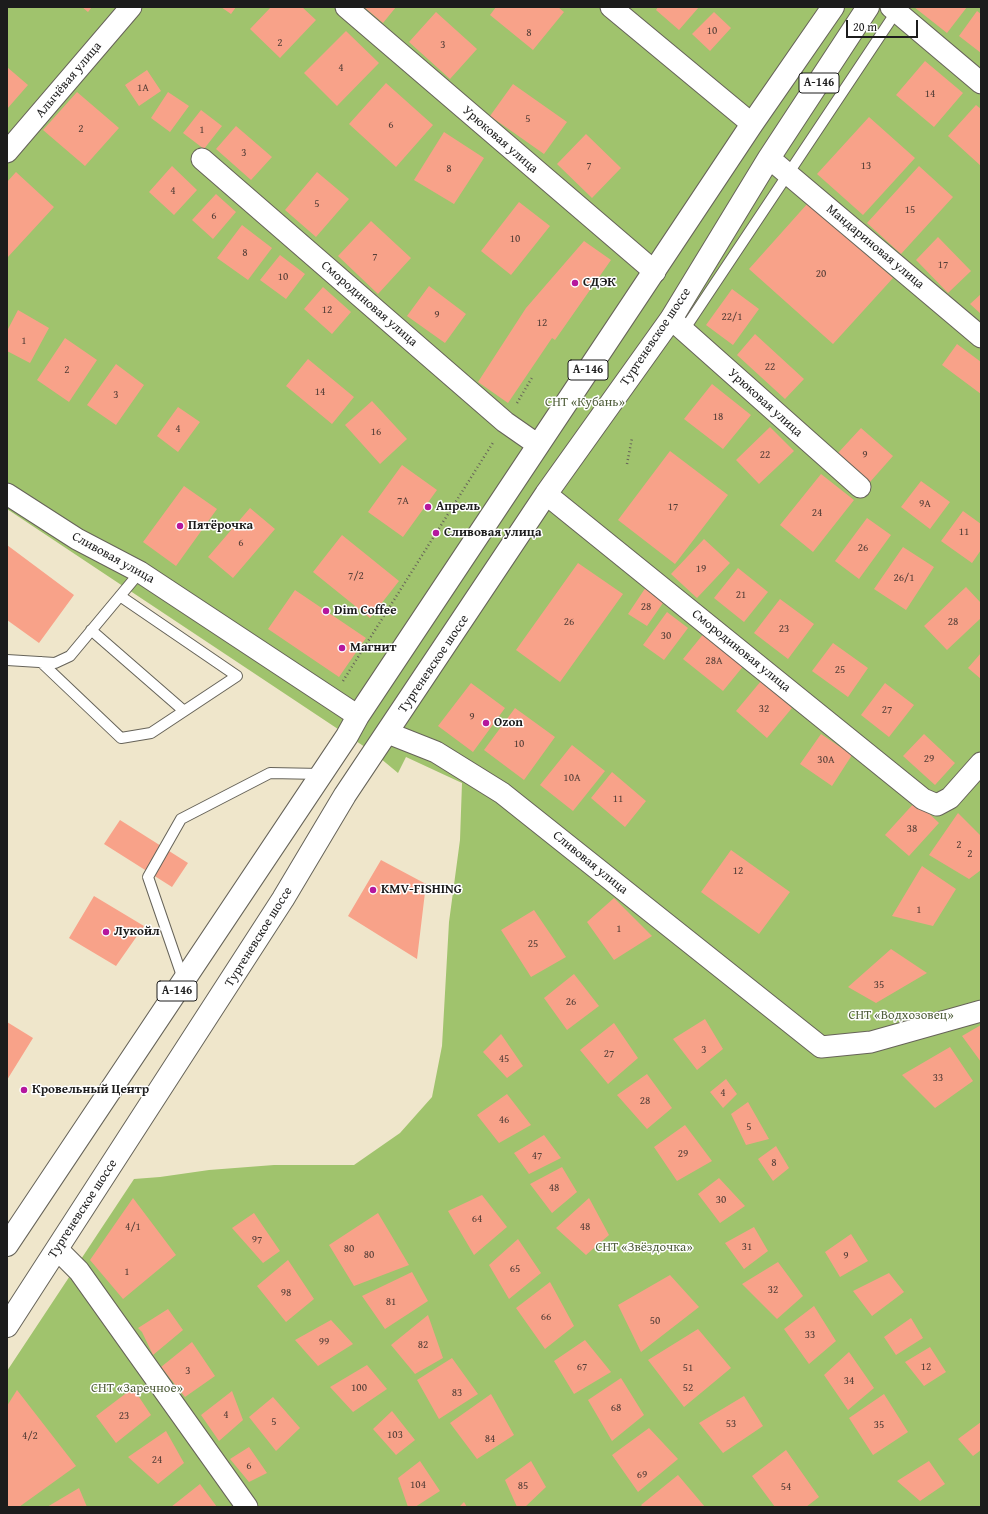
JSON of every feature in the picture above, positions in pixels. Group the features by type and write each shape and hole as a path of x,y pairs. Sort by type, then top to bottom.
{"highway":[{"name":"А-146","path":"7,1245 752,124 833,7"},
{"name":"Тургеневское шоссе","path":"7,1326 283,899 345,796 546,494 677,325 769,158 868,7"}],"street":[{"name":"Алычёвая улица","path":"7,152 131,7"},
{"name":"Урюковая улица","path":"346,7 655,272"},
{"path":"610,7 752,124"},
{"path":"895,8 981,83"},
{"name":"Мандариновая улица","path":"769,158 981,337"},
{"name":"Смородиновая улица","path":"202,159 505,422 538,445"},
{"name":"Урюковая улица","path":"677,325 860,487"},
{"name":"Сливовая улица","path":"7,494 77,539 140,572 331,700 358,716"},
{"name":"Смородиновая улица","path":"546,494 923,799 937,805 950,798 981,763"},
{"name":"Сливовая улица","path":"388,733 436,752 502,793 820,1047 871,1042 981,1011"},
{"path":"57,1249 79,1271 247,1507"}],"lane":[{"path":"677,325 789,174 895,8"},
{"path":"7,660 55,663 70,656 140,572"},
{"path":"41,662 121,738 151,733 237,676 120,596"},
{"path":"92,630 184,711"},
{"path":"184,980 148,877 181,819 270,773 321,774"}],"path":[{"path":"331,700 533,376"},
{"path":"627,464 632,438"}],"green space":[{"name":"СНТ «Кубань»","path":"7,7 981,7 981,1507 7,1507 7,1371 134,1179 209,1170 274,1165 354,1165 400,1133 432,1097 442,1046 449,922 460,840 462,783 406,757 398,773 374,753 7,509"}],"building":[{"path":"82,7 92,7 88,12"},
{"path":"221,7 236,7 231,14"},
{"path":"271,7 302,7 316,20 280,58 250,29"},
{"path":"364,7 396,7 383,23"},
{"path":"496,7 558,7 564,12 533,50 490,15"},
{"path":"658,7 699,7 679,30 656,10"},
{"path":"914,7 967,7 947,33"},
{"path":"977,11 981,14 981,53 959,36"},
{"path":"436,12 477,49 450,79 409,42"},
{"path":"714,12 731,28 710,51 692,34"},
{"path":"346,31 379,63 337,106 304,73"},
{"path":"925,61 963,93 934,127 896,95"},
{"path":"7,67 28,85 7,109"},
{"path":"147,70 161,91 139,106 125,85"},
{"path":"386,83 433,125 396,167 349,124"},
{"path":"513,84 567,122 544,154 490,116"},
{"path":"77,92 119,128 85,166 43,130"},
{"path":"168,92 189,106 170,132 151,118"},
{"path":"976,105 981,109 981,166 948,136"},
{"path":"201,110 222,126 204,149 183,133"},
{"path":"869,117 915,158 863,215 817,174"},
{"path":"236,126 272,157 251,180 216,149"},
{"path":"444,132 484,158 454,204 414,180"},
{"path":"586,134 621,168 592,198 557,164"},
{"path":"172,166 197,190 174,215 149,192"},
{"path":"919,166 953,197 901,254 867,223"},
{"path":"16,172 54,207 7,258 7,182"},
{"path":"317,172 349,199 316,237 285,210"},
{"path":"216,194 236,212 213,239 192,220"},
{"path":"519,202 550,226 511,275 481,251"},
{"path":"808,203 893,278 833,344 749,269"},
{"path":"371,221 411,258 378,294 338,256"},
{"path":"242,225 272,248 248,280 217,258"},
{"path":"938,237 971,271 948,293 916,260"},
{"path":"584,241 611,260 555,340 552,338 508,403 478,382 526,308"},
{"path":"280,255 305,274 286,299 260,280"},
{"path":"429,286 466,314 445,343 407,316"},
{"path":"323,287 351,312 332,334 304,309"},
{"path":"732,289 759,309 733,345 706,325"},
{"path":"981,294 981,314 970,304"},
{"path":"18,310 49,328 30,363 7,351 7,331"},
{"path":"755,334 804,379 785,399 737,355"},
{"path":"65,338 97,360 69,402 37,380"},
{"path":"957,344 981,362 981,394 942,365"},
{"path":"308,359 354,397 332,424 286,386"},
{"path":"116,364 144,385 116,425 87,405"},
{"path":"712,384 751,415 723,449 684,419"},
{"path":"372,401 407,439 380,464 345,425"},
{"path":"178,407 200,422 178,452 157,436"},
{"path":"770,427 794,451 759,484 736,460"},
{"path":"861,428 893,456 870,482 838,453"},
{"path":"670,451 728,495 675,564 618,520"},
{"path":"402,465 437,490 403,537 368,512"},
{"path":"821,474 854,500 813,552 780,525"},
{"path":"921,481 950,502 930,529 901,507"},
{"name":"Пятёрочка","path":"184,486 217,509 176,566 143,542"},
{"path":"250,508 275,529 233,578 208,557"},
{"path":"963,511 981,524 981,550 972,563 941,541"},
{"path":"867,518 891,535 859,579 835,561"},
{"path":"342,535 399,581 370,618 313,572"},
{"path":"704,539 730,563 697,598 671,574"},
{"path":"7,545 74,595 39,643 7,620"},
{"path":"903,547 934,567 906,610 874,589"},
{"path":"578,563 623,594 560,682 516,650"},
{"path":"738,568 768,592 744,622 714,598"},
{"path":"646,587 665,600 647,626 628,614"},
{"path":"966,587 981,603 981,618 947,650 924,626"},
{"path":"295,590 366,638 339,677 268,629"},
{"path":"780,599 814,624 788,659 754,633"},
{"path":"667,612 688,628 664,660 643,645"},
{"path":"705,632 745,664 723,691 683,659"},
{"path":"833,643 868,668 848,697 812,671"},
{"path":"981,653 981,679 968,668"},
{"path":"761,681 792,708 767,738 736,711"},
{"path":"471,683 505,708 473,752 438,726"},
{"path":"885,683 914,705 889,737 861,715"},
{"path":"515,708 555,737 524,780 484,750"},
{"path":"821,734 852,755 832,786 800,764"},
{"path":"924,734 955,763 935,785 903,756"},
{"path":"572,745 605,771 573,811 540,785"},
{"path":"612,772 646,801 625,827 591,798"},
{"path":"916,801 939,823 909,856 885,835"},
{"path":"958,813 981,836 981,870 969,879 929,855"},
{"path":"120,820 188,863 172,887 104,844"},
{"path":"731,850 790,892 759,934 701,892"},
{"path":"381,860 426,884 417,959 348,916"},
{"path":"922,866 956,889 933,926 892,916"},
{"name":"Лукойл","path":"94,896 144,926 116,966 69,938"},
{"path":"614,898 652,936 614,960 587,922"},
{"path":"534,910 566,957 531,977 501,930"},
{"path":"891,949 927,973 876,1003 848,987"},
{"path":"574,974 599,1006 567,1030 544,998"},
{"path":"705,1019 723,1049 697,1070 673,1039"},
{"path":"7,1022 33,1038 7,1080"},
{"path":"614,1023 638,1058 608,1084 580,1050"},
{"path":"981,1025 981,1062 962,1036"},
{"path":"501,1034 523,1066 507,1078 483,1052"},
{"path":"950,1047 973,1081 935,1108 902,1075"},
{"path":"647,1074 672,1108 647,1129 617,1095"},
{"path":"726,1079 737,1094 723,1108 710,1092"},
{"path":"507,1094 531,1125 499,1143 477,1115"},
{"path":"748,1102 769,1139 746,1145 731,1114"},
{"path":"685,1125 712,1161 677,1181 654,1147"},
{"path":"544,1135 561,1158 529,1174 514,1153"},
{"path":"776,1146 789,1168 773,1181 758,1159"},
{"path":"562,1167 577,1192 552,1213 530,1184"},
{"path":"719,1178 745,1206 720,1223 698,1194"},
{"path":"482,1195 507,1227 474,1255 448,1211"},
{"path":"133,1198 176,1255 123,1299 90,1260"},
{"path":"589,1198 609,1235 586,1255 556,1228"},
{"path":"254,1213 280,1251 263,1263 232,1228"},
{"path":"378,1213 409,1265 354,1286 329,1245"},
{"path":"754,1227 768,1251 744,1269 725,1243"},
{"path":"851,1234 868,1261 840,1277 825,1252"},
{"path":"518,1239 541,1273 509,1299 489,1265"},
{"path":"288,1260 314,1299 286,1322 257,1286"},
{"path":"778,1262 803,1296 777,1319 742,1284"},
{"path":"412,1272 428,1301 385,1329 362,1296"},
{"path":"889,1273 904,1292 872,1316 853,1291"},
{"path":"670,1275 699,1307 641,1352 618,1305"},
{"path":"550,1282 574,1326 545,1349 516,1308"},
{"path":"814,1306 836,1341 809,1364 784,1329"},
{"path":"168,1309 183,1330 153,1355 142,1332 138,1328"},
{"path":"428,1315 443,1358 415,1374 391,1345"},
{"path":"911,1318 923,1338 896,1355 884,1337"},
{"path":"331,1320 353,1344 318,1366 295,1340"},
{"path":"698,1329 731,1368 684,1407 648,1360"},
{"path":"585,1340 611,1372 574,1394 554,1361"},
{"path":"192,1342 215,1376 185,1397 161,1367"},
{"path":"930,1347 946,1372 924,1386 905,1362"},
{"path":"849,1352 874,1388 848,1410 824,1375"},
{"path":"452,1358 478,1394 439,1419 417,1380"},
{"path":"367,1365 387,1389 353,1412 330,1387"},
{"path":"621,1378 644,1415 612,1441 588,1400"},
{"path":"133,1388 151,1415 116,1443 96,1416"},
{"path":"17,1390 76,1466 19,1507 7,1507 7,1406"},
{"path":"232,1391 243,1420 219,1441 201,1415"},
{"path":"491,1394 514,1435 477,1459 450,1423"},
{"path":"884,1394 908,1432 873,1455 849,1418"},
{"path":"744,1396 763,1426 723,1453 699,1423"},
{"path":"273,1397 300,1428 276,1451 249,1417"},
{"path":"392,1411 415,1440 396,1455 373,1429"},
{"path":"981,1422 981,1450 973,1456 958,1439"},
{"path":"649,1428 678,1459 638,1492 612,1455"},
{"path":"166,1431 184,1463 158,1484 128,1457"},
{"path":"249,1447 267,1473 249,1482 230,1459"},
{"path":"786,1450 819,1497 806,1507 775,1507 752,1476"},
{"path":"420,1461 440,1491 415,1507 408,1507 398,1478"},
{"path":"531,1461 546,1487 525,1507 517,1507 505,1480"},
{"path":"929,1461 945,1484 920,1501 897,1481"},
{"path":"678,1475 705,1507 643,1507 641,1505"},
{"path":"200,1484 217,1507 171,1507"},
{"path":"79,1488 87,1507 47,1507"},
{"path":"464,1502 467,1507 459,1507"}],"place":[{"name":"СДЭК","path":"575,283"},
{"name":"Апрель","path":"428,507"},
{"name":"Пятёрочка","path":"180,526"},
{"name":"Сливовая улица","path":"436,533"},
{"name":"Dim Coffee","path":"326,611"},
{"name":"Магнит","path":"342,648"},
{"name":"Ozon","path":"486,723"},
{"name":"KMV-FISHING","path":"373,890"},
{"name":"Лукойл","path":"106,932"},
{"name":"Кровельный Центр","path":"24,1090"}],"park label":[{"name":"СНТ «Водхозовец»","path":"901,1016"},
{"name":"СНТ «Звёздочка»","path":"644,1248"},
{"name":"СНТ «Заречное»","path":"137,1389"}]}
